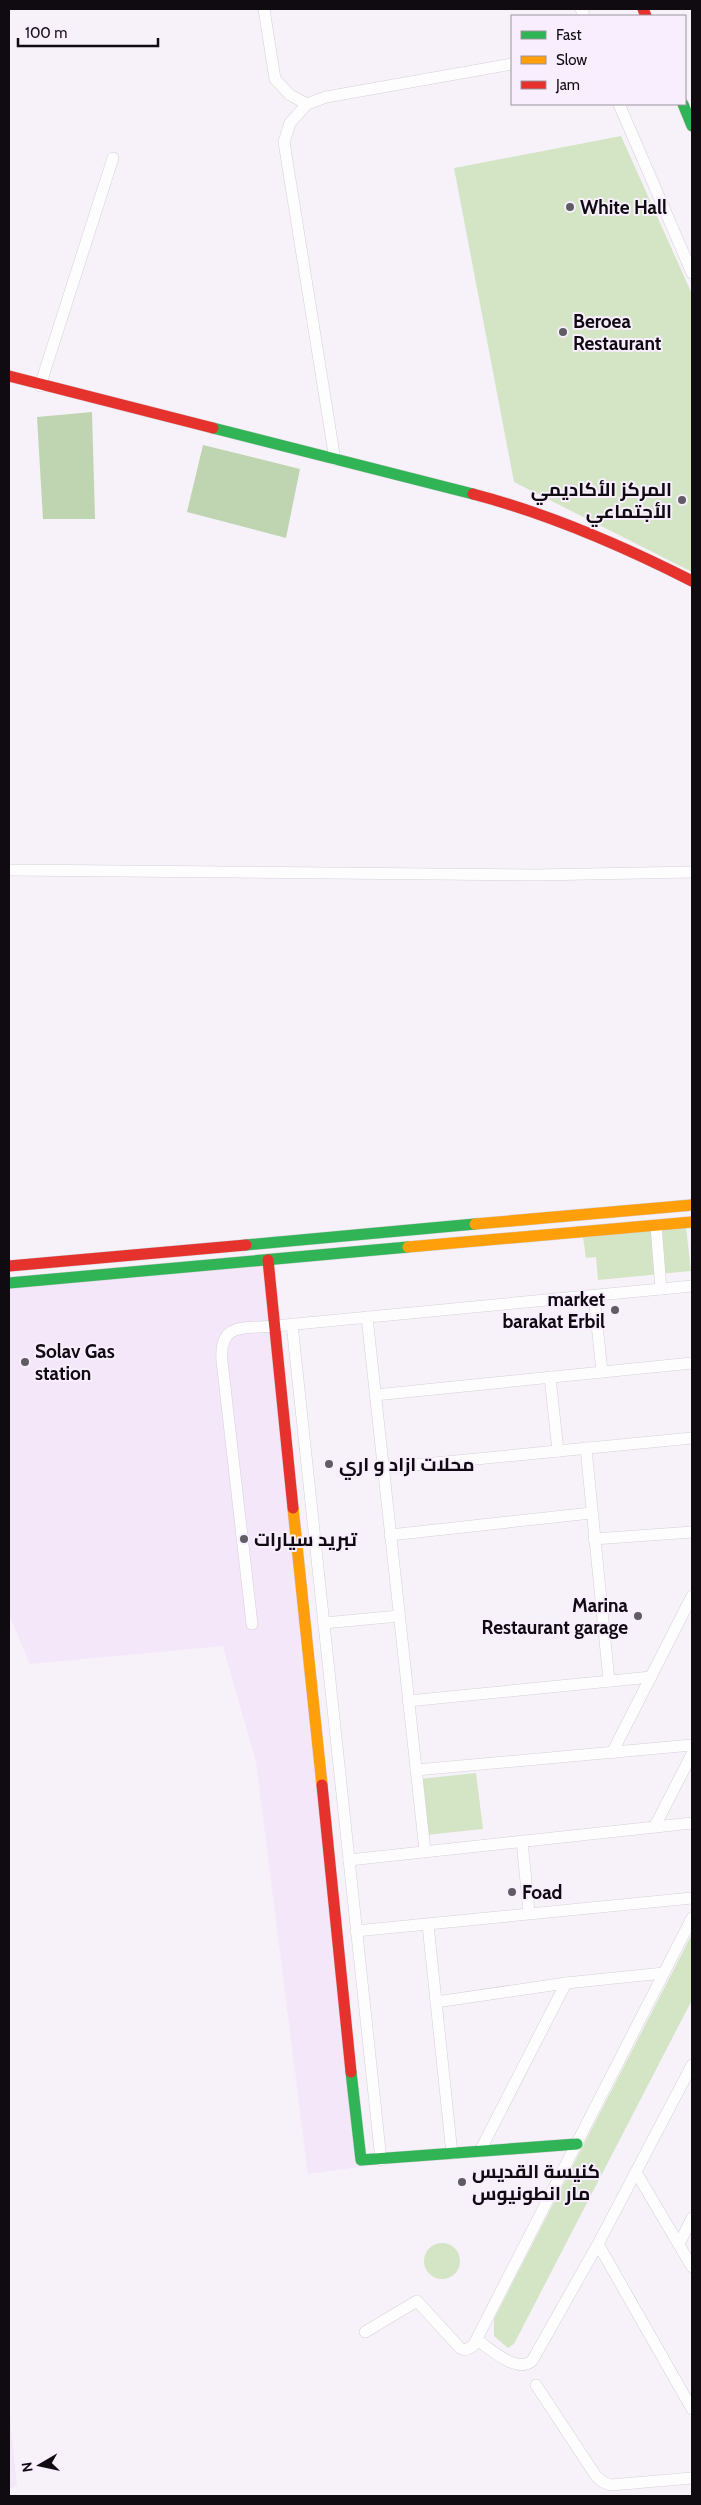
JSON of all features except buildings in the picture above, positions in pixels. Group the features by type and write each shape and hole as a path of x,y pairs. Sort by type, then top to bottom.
{"street":[{"path":"264,9 275,79 290,95 307,104"},
{"path":"335,460 284,142 290,123 307,104 326,97 511,64"},
{"path":"620,105 692,274"},
{"path":"683,105 692,126"},
{"path":"40,386 113,158"},
{"path":"9,376 40,386 512,504 557,517 646,558 692,582"},
{"path":"9,870 527,876 692,872"},
{"path":"9,1266 692,1205"},
{"path":"9,1283 692,1222"},
{"path":"656,1225 661,1289"},
{"path":"268,1260 360,2158 361,2160 381,2160 577,2144"},
{"path":"252,1624 221,1348 222,1340 227,1333 234,1330 292,1324 692,1286"},
{"path":"594,1296 602,1372"},
{"path":"366,1317 424,1851"},
{"path":"292,1324 381,2160"},
{"path":"375,1394 692,1363"},
{"path":"550,1377 558,1451"},
{"path":"383,1468 692,1438"},
{"path":"586,1448 609,1681"},
{"path":"390,1535 591,1513"},
{"path":"594,1538 692,1532"},
{"path":"612,1753 692,1596"},
{"path":"324,1624 399,1616"},
{"path":"408,1701 651,1676"},
{"path":"416,1770 692,1745"},
{"path":"655,1826 692,1754"},
{"path":"349,1860 692,1823"},
{"path":"522,1841 529,1912"},
{"path":"356,1931 529,1912 692,1898"},
{"path":"365,2332 417,2301 460,2348 471,2348 477,2340 692,1918"},
{"path":"428,1924 452,2154"},
{"path":"436,2002 566,1983 664,1973"},
{"path":"480,2152 566,1983"},
{"path":"477,2340 515,2365 523,2366 530,2363 598,2244 692,2065"},
{"path":"636,2172 692,2267"},
{"path":"679,2244 692,2218"},
{"path":"598,2244 692,2409"},
{"path":"536,2385 596,2476 603,2482 616,2485 692,2478"}],"shaded area":[{"path":"270,1253 366,2166 308,2174 256,1762 223,1646 30,1664 9,1615 9,1279"},
{"path":"9,2409 17,2485 9,2490"}],"green space":[{"path":"621,136 692,294 692,572 514,482 454,168"},
{"path":"92,412 95,519 43,519 37,417"},
{"path":"203,445 300,469 286,538 187,512"},
{"path":"686,1227 691,1271 598,1280 596,1257 586,1258 583,1237"},
{"path":"476,1773 483,1829 426,1835 420,1779"},
{"path":"692,1934 692,2000 514,2344 508,2348 494,2336 494,2319"},
{"path":"442,2243 454,2249 460,2261 454,2273 442,2279 430,2273 424,2261 430,2249"}],"traffic: fast":[{"path":"683,105 692,126"},
{"path":"213,428 473,494"},
{"path":"246,1245 475,1224"},
{"path":"9,1283 408,1247"},
{"path":"351,2072 361,2160 577,2144"}],"traffic: slow":[{"path":"475,1224 692,1205"},
{"path":"408,1247 692,1222"},
{"path":"293,1508 322,1785"}],"traffic: jam":[{"path":"643,9 646,15"},
{"path":"9,376 213,428"},
{"path":"473,494 530,511 585,532 639,555 692,581"},
{"path":"9,1266 246,1245"},
{"path":"268,1260 293,1508"},
{"path":"322,1785 351,2072"}],"place":[{"name":"White Hall","path":"570,207"},
{"name":"Beroea Restaurant","path":"563,332"},
{"name":"المركز الأكاديمي الأجتماعي","path":"682,500"},
{"name":"market barakat Erbil","path":"615,1310"},
{"name":"Solav Gas station","path":"25,1362"},
{"name":"محلات ازاد و اري","path":"329,1464"},
{"name":"تبريد سيارات","path":"244,1539"},
{"name":"Marina Restaurant garage","path":"638,1616"},
{"name":"Foad","path":"512,1892"},
{"name":"كنيسة القديس مار انطونيوس","path":"462,2182"}]}
